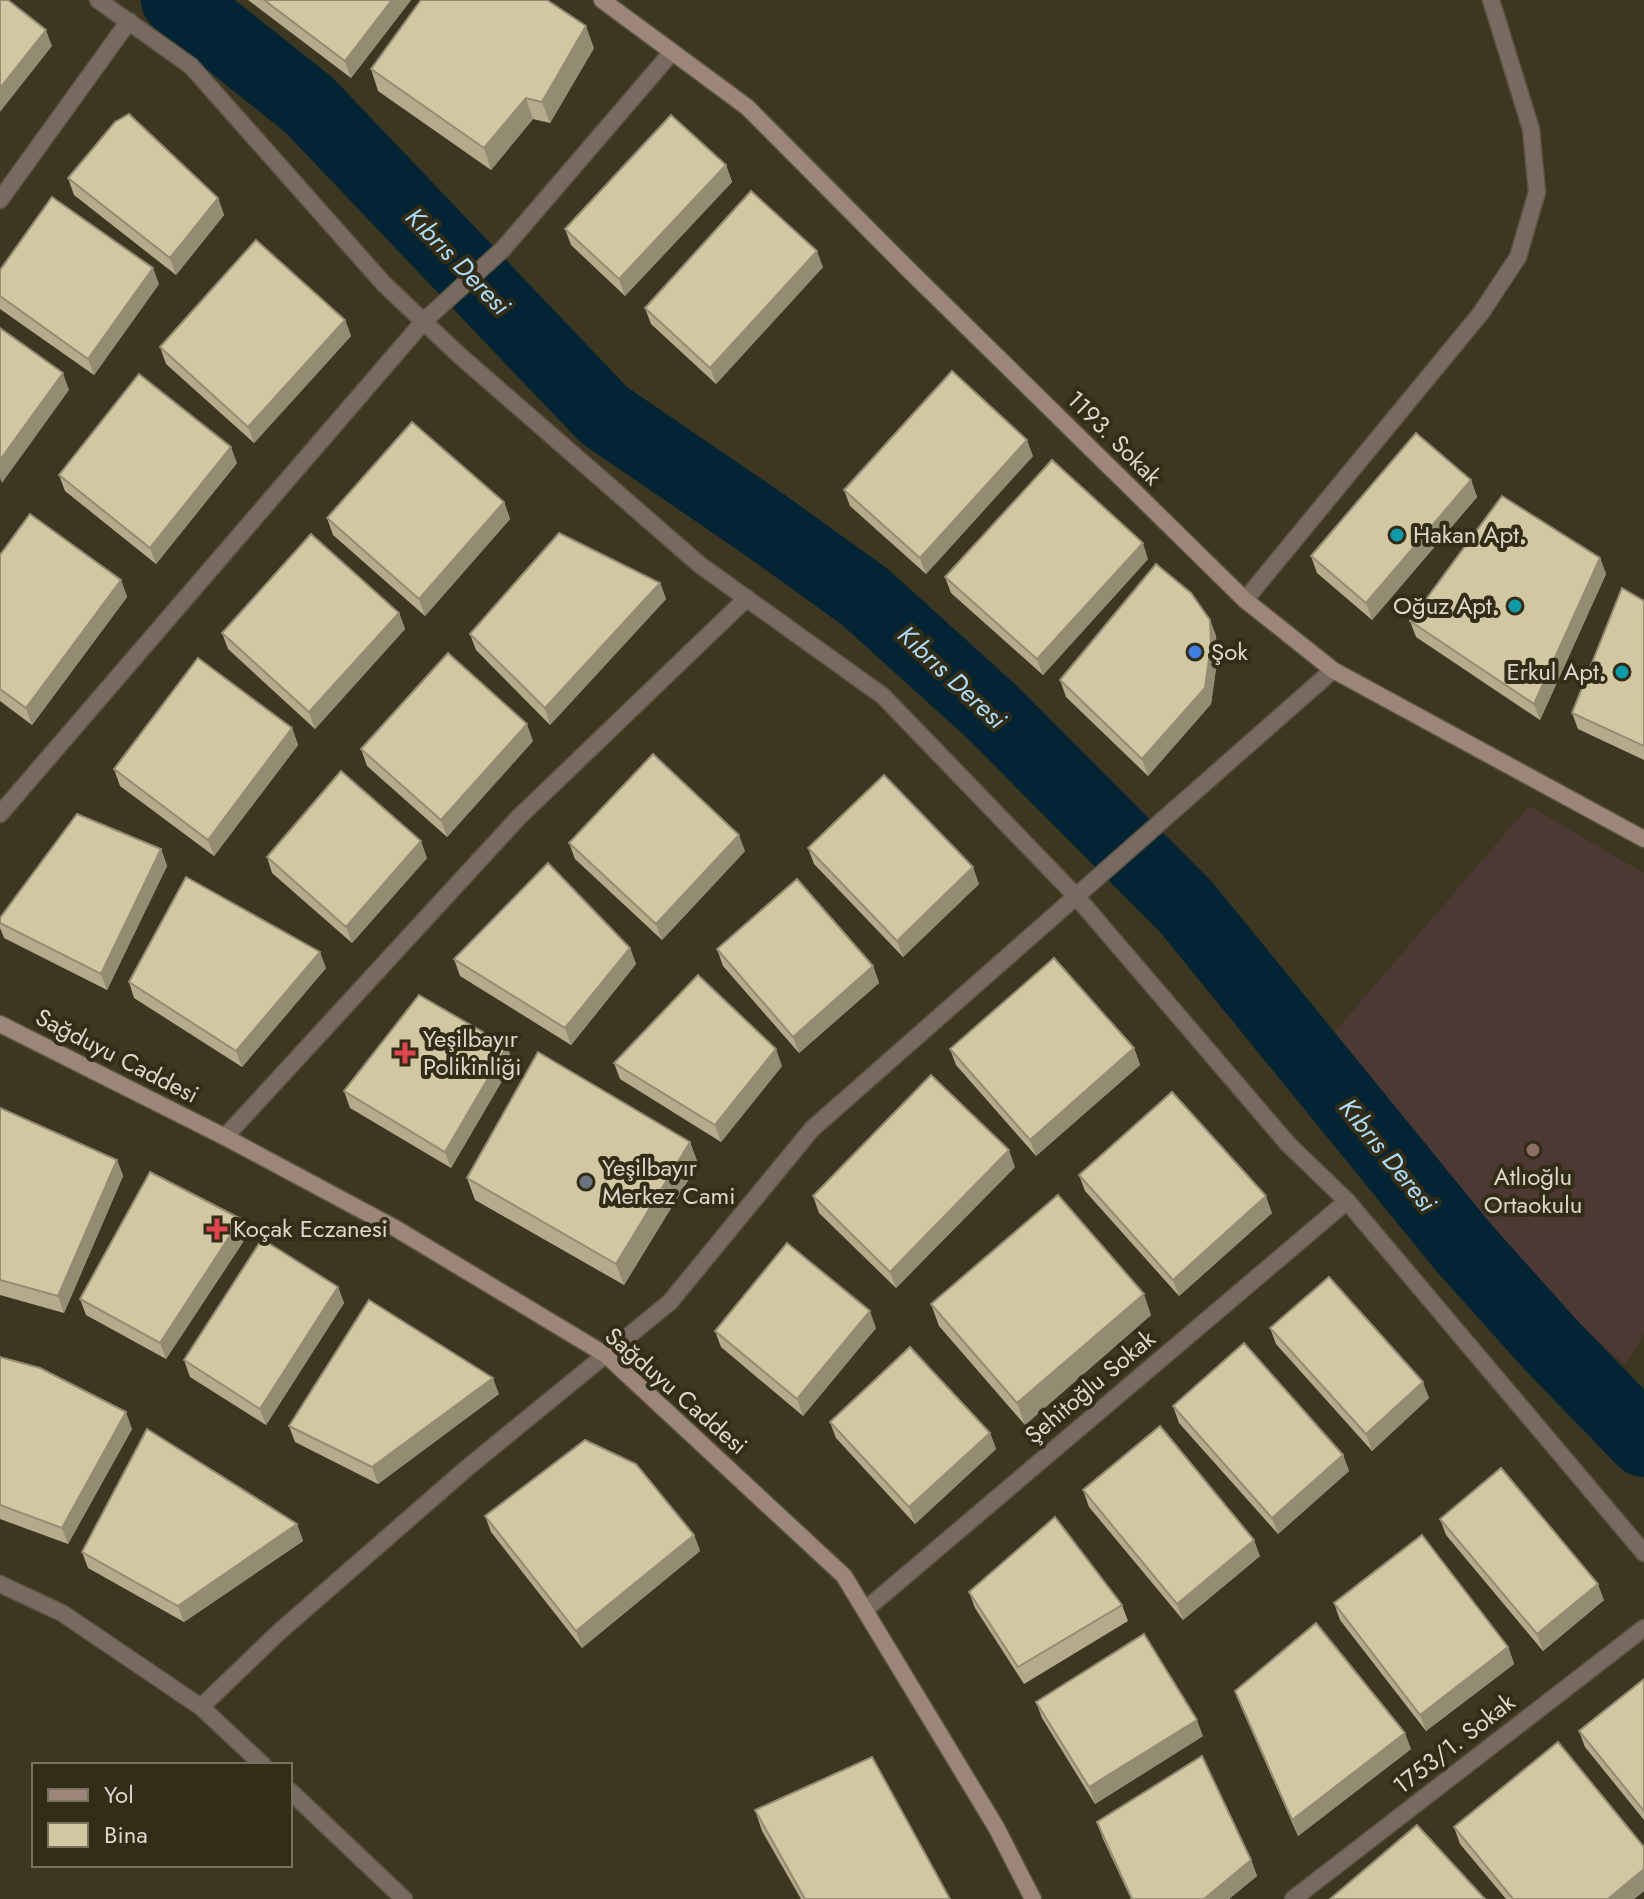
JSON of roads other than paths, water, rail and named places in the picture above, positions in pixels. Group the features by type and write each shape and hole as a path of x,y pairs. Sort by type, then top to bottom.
{"street":[{"path":"98,0 191,66 384,284 426,318 700,565 883,696 1075,895 1288,1144 1347,1201 1644,1553"},
{"name":"1193. Sokak","path":"602,0 747,107 1245,600 1333,670 1644,839"},
{"path":"1245,600 1481,313 1518,257 1537,192 1531,129 1491,0"},
{"path":"0,200 129,21"},
{"path":"0,814 426,318 503,249 672,52"},
{"path":"225,1137 519,817 747,598"},
{"path":"201,1707 279,1632 467,1468 670,1302 812,1129 1333,670"},
{"name":"Sağduyu Caddesi","path":"0,1024 225,1137 395,1228 606,1355 844,1576 996,1827 1033,1899"},
{"name":"Şehitoğlu Sokak","path":"865,1610 1347,1201"},
{"path":"0,1584 62,1613 201,1707 261,1763"},
{"name":"1753/1. Sokak","path":"1293,1899 1644,1628"},
{"path":"292,1793 404,1899"}],"waterway":[{"name":"Kıbrıs Deresi","path":"177,0 309,105 604,415 865,597 991,711 1186,907 1464,1248 1550,1344 1644,1441"}],"place":[{"name":"Hakan Apt.","path":"1397,535"},
{"name":"Oğuz Apt.","path":"1515,606"},
{"name":"Şok","path":"1195,652"},
{"name":"Erkul Apt.","path":"1622,672"},
{"name":"Yeşilbayır Polikinliği","path":"405,1053"},
{"name":"Atlıoğlu Ortaokulu","path":"1533,1150"},
{"name":"Yeşilbayır Merkez Cami","path":"586,1182"},
{"name":"Koçak Eczanesi","path":"217,1229"}]}
